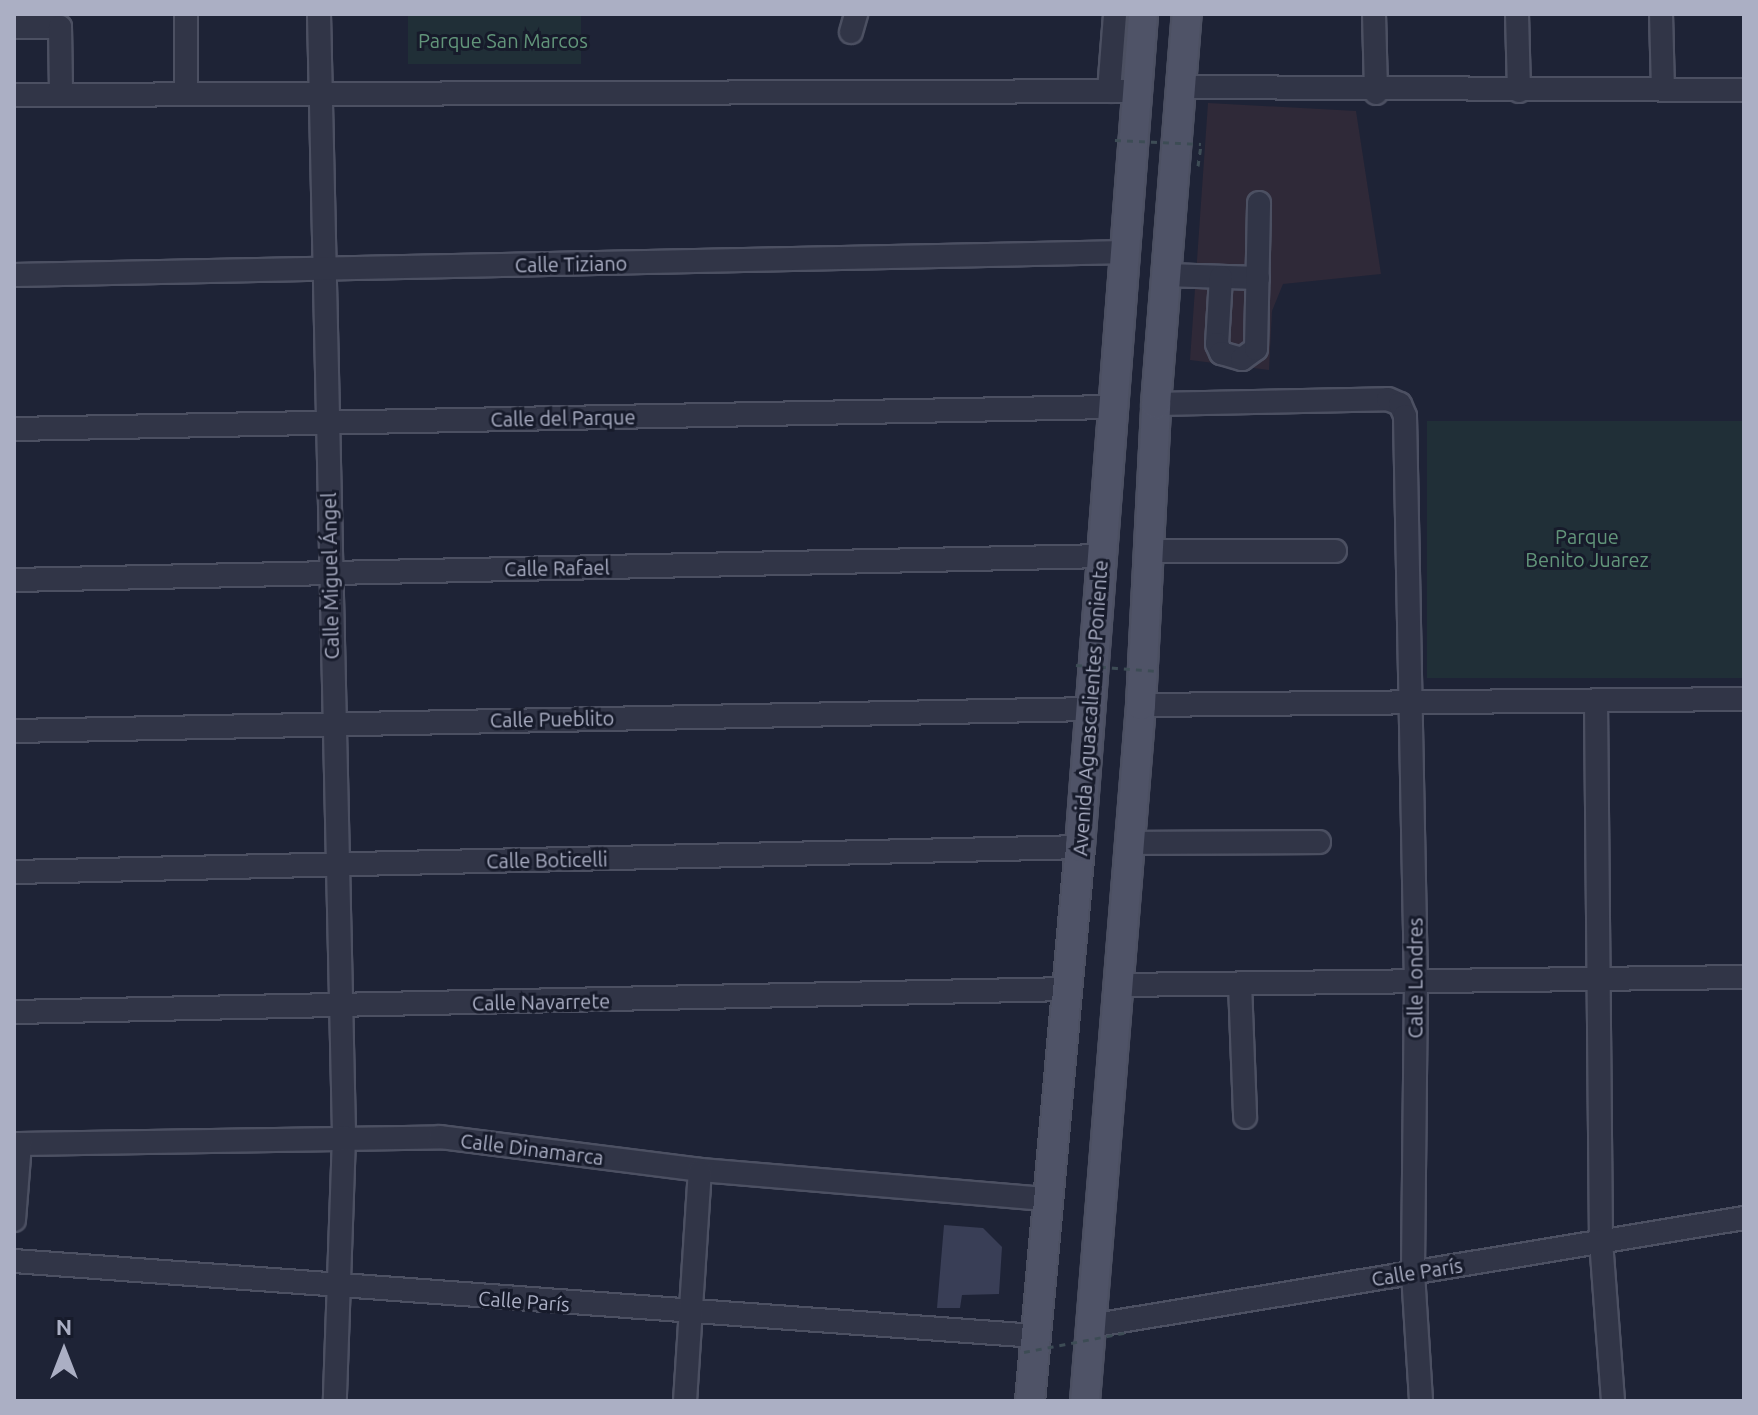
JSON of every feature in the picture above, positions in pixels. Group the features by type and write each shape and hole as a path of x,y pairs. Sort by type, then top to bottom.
{"main road":[{"name":"Avenida Aguascalientes Poniente","path":"1030,1401 1029,1344 1049,1199 1068,989 1143,14"},
{"path":"1085,1401 1141,705 1156,404 1187,14"}],"street":[{"path":"186,14 186,92"},
{"name":"Calle Miguel Ángel","path":"319,14 329,573 344,1137 342,1289 335,1401"},
{"path":"1109,91 1115,14"},
{"path":"1374,14 1376,93"},
{"path":"1517,14 1519,91"},
{"path":"1661,14 1663,89"},
{"path":"14,27 60,27 61,94"},
{"path":"1180,87 1376,93 1744,90"},
{"path":"14,95 321,90 1138,91"},
{"path":"1221,277 1217,344 1221,353 1242,359 1256,349 1259,203"},
{"name":"Calle Tiziano","path":"14,275 1127,252"},
{"path":"1166,275 1258,278"},
{"name":"Calle Londres","path":"1156,404 1388,399 1400,404 1408,556 1416,982 1413,1273 1421,1401"},
{"name":"Calle del Parque","path":"14,429 1113,407"},
{"path":"1150,551 1335,551"},
{"name":"Calle Rafael","path":"14,580 1101,556"},
{"path":"1141,705 1744,699"},
{"path":"1596,701 1601,1241 1613,1401"},
{"name":"Calle Pueblito","path":"14,731 1091,709"},
{"path":"1129,843 1319,842"},
{"name":"Calle Boticelli","path":"14,872 1080,847"},
{"path":"1119,985 1744,977"},
{"path":"1240,984 1245,1117"},
{"name":"Calle Navarrete","path":"14,1012 1068,989"},
{"name":"Calle Dinamarca","path":"17,1144 440,1137 700,1170 1049,1199"},
{"path":"14,1220 17,1144"},
{"path":"685,1401 700,1170"},
{"name":"Calle París","path":"1090,1326 1744,1218"},
{"name":"Calle París","path":"14,1261 342,1289 690,1312 1029,1344"}],"path":[{"path":"1115,140 1201,144 1201,167 1199,151"},
{"path":"1076,665 1158,671"},
{"path":"1029,1344 1124,1333"}],"shaded area":[{"path":"1208,103 1356,111 1381,274 1283,284 1272,311 1269,370 1190,360"}],"green space":[{"name":"Parque San Marcos","path":"408,14 581,14 581,64 408,64"},
{"name":"Parque Benito Juarez","path":"1427,421 1744,421 1744,678 1427,678"}],"building":[{"path":"944,1225 983,1228 1002,1247 999,1294 962,1295 960,1308 937,1308"}]}
